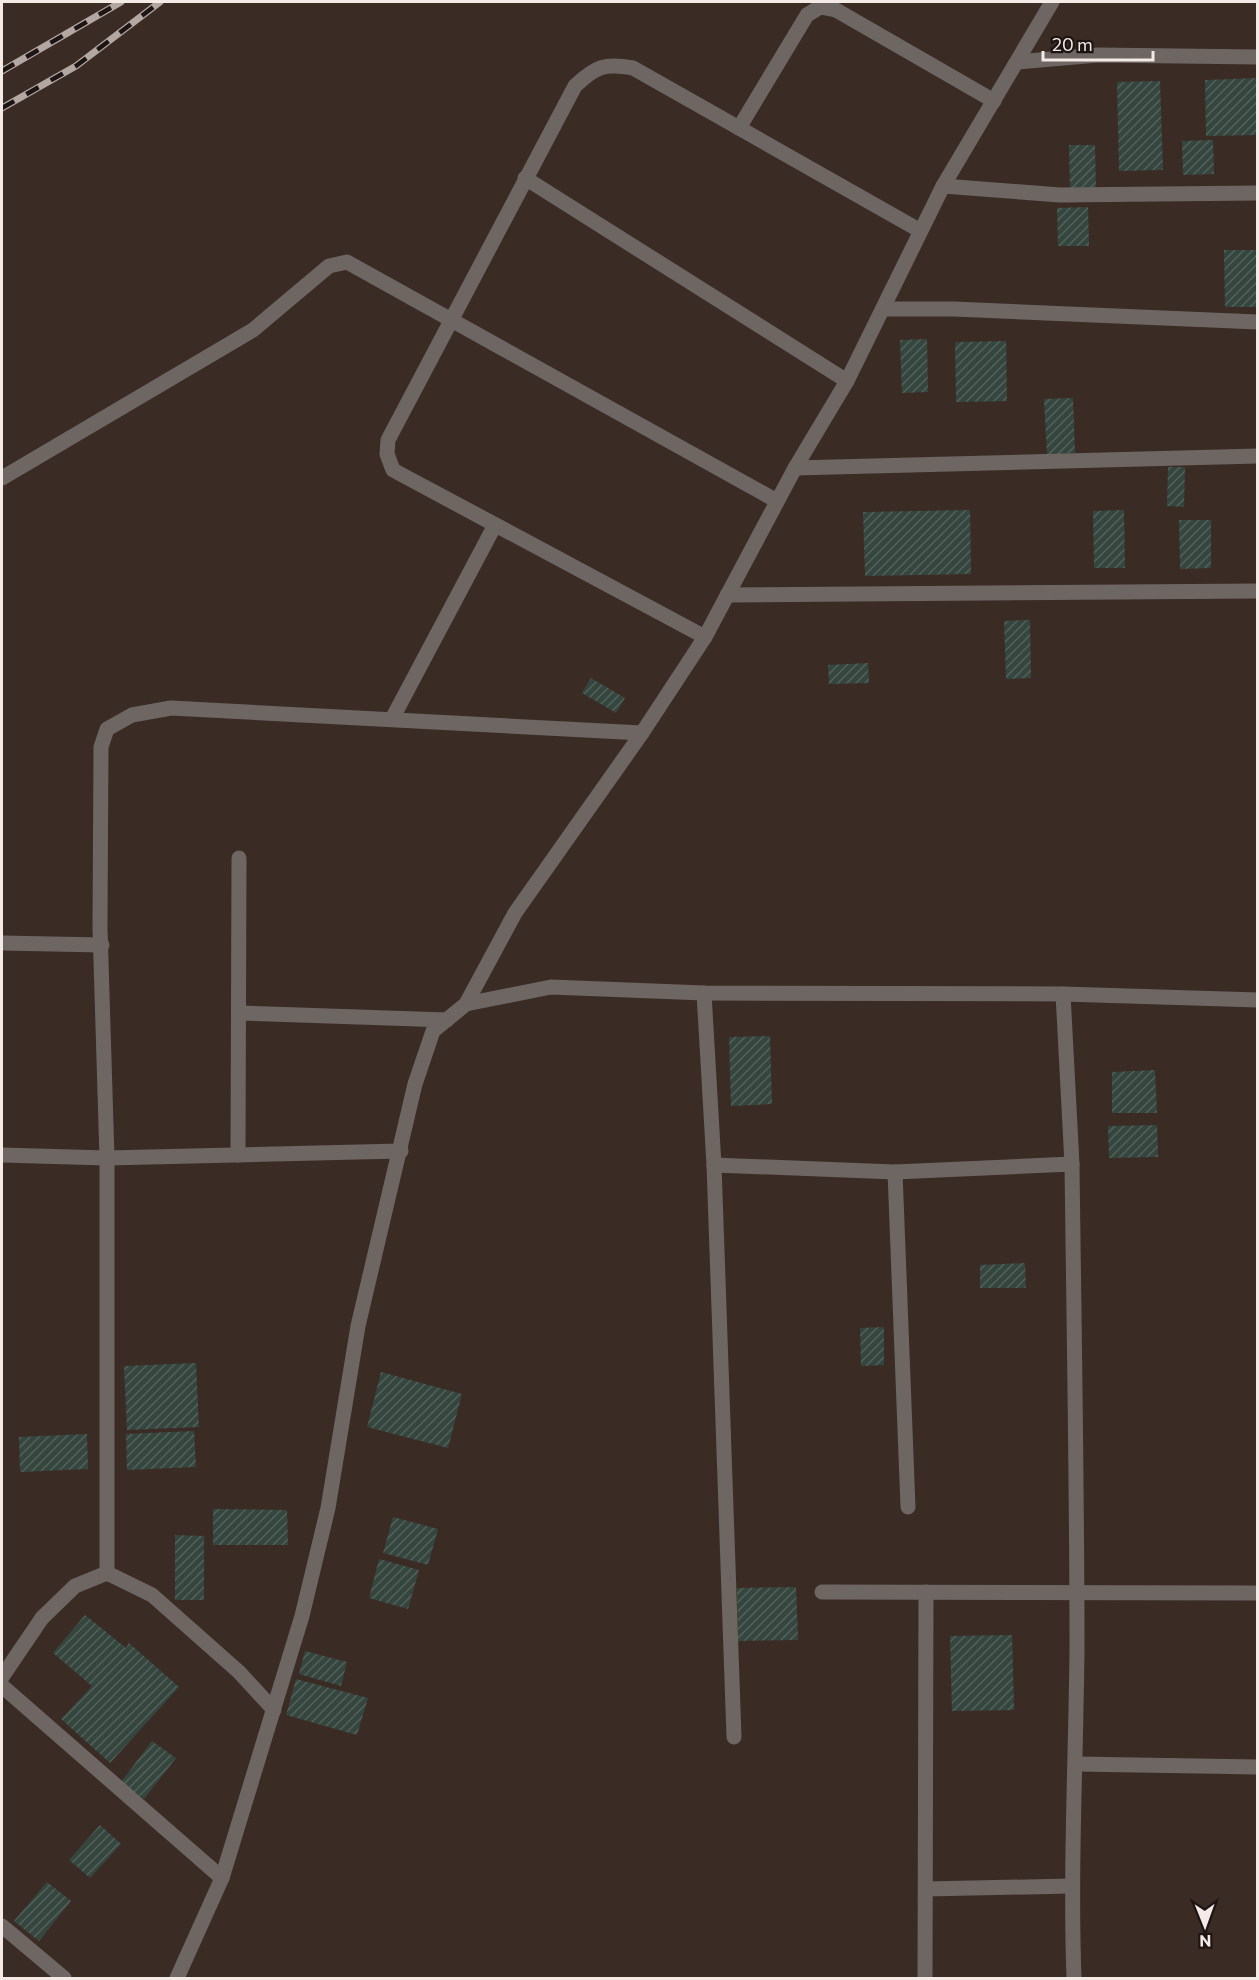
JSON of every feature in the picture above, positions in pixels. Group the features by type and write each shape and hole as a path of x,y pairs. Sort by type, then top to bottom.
{"street":[{"path":"177,1978 222,1878 302,1616 328,1508 358,1326 415,1084 433,1031 466,1004 515,913 642,733 705,637 795,468 847,381 885,309 919,230 943,186 1052,2"},
{"path":"740,128 807,15 820,7 836,10 994,101"},
{"path":"1017,63 1098,55 1257,57"},
{"path":"705,637 393,470 387,454 388,440 450,319 575,86 592,70 613,65 633,68 919,230"},
{"path":"525,178 847,381"},
{"path":"943,186 1059,195 1257,193"},
{"path":"2,478 253,330 329,266 338,262 347,262 777,501"},
{"path":"885,309 954,309 1257,322"},
{"path":"795,468 1257,456"},
{"path":"392,719 495,525"},
{"path":"727,595 1257,591"},
{"path":"107,1573 107,1158 102,945 101,747 107,729 132,715 171,708 642,733"},
{"path":"238,1155 239,858"},
{"path":"2,943 102,945"},
{"path":"466,1004 551,987 704,993 1063,994 1257,1000"},
{"path":"704,993 714,1165 734,1737"},
{"path":"1063,994 1072,1164 1077,1592 1076,1764 1071,1886 1074,1978"},
{"path":"239,1013 447,1020"},
{"path":"2,1155 107,1158 401,1151"},
{"path":"714,1165 895,1172 1072,1164"},
{"path":"895,1172 908,1507"},
{"path":"2,1677 42,1618 75,1586 107,1573 152,1595 239,1672 274,1710"},
{"path":"822,1592 1257,1593"},
{"path":"926,1592 926,1978"},
{"path":"2,1686 222,1878"},
{"path":"1076,1764 1257,1767"},
{"path":"926,1889 1071,1886"},
{"path":"2,1926 64,1978"}],"building":[{"path":"1258,78 1258,135 1206,136 1205,80"},
{"path":"1160,81 1163,170 1119,171 1117,82"},
{"path":"1213,140 1214,174 1183,175 1182,141"},
{"path":"1069,145 1095,145 1096,191 1070,191"},
{"path":"1088,207 1089,246 1058,246 1057,208"},
{"path":"1224,250 1258,250 1258,307 1225,307"},
{"path":"927,339 928,392 902,393 900,340"},
{"path":"1006,341 1007,401 956,402 955,342"},
{"path":"1073,398 1075,453 1047,455 1044,399"},
{"path":"1168,467 1185,467 1184,507 1167,506"},
{"path":"970,510 971,574 865,576 863,512"},
{"path":"1124,510 1125,568 1094,568 1093,511"},
{"path":"1179,520 1211,520 1211,568 1180,569"},
{"path":"1030,620 1031,678 1006,679 1004,621"},
{"path":"868,663 869,683 829,684 828,665"},
{"path":"591,678 625,698 616,713 582,693"},
{"path":"770,1036 772,1104 731,1106 729,1037"},
{"path":"1155,1070 1157,1113 1112,1113 1112,1072"},
{"path":"1157,1125 1158,1157 1109,1158 1108,1126"},
{"path":"1025,1263 1026,1288 980,1288 980,1265"},
{"path":"884,1327 884,1365 861,1366 860,1328"},
{"path":"196,1363 199,1427 127,1430 124,1366"},
{"path":"381,1372 462,1394 448,1448 367,1427"},
{"path":"194,1431 196,1467 127,1470 126,1434"},
{"path":"87,1434 88,1469 20,1472 19,1437"},
{"path":"213,1509 287,1510 288,1545 213,1545"},
{"path":"393,1517 438,1529 428,1565 383,1553"},
{"path":"175,1535 204,1536 204,1600 175,1600"},
{"path":"379,1559 419,1570 408,1609 369,1598"},
{"path":"796,1587 798,1640 738,1641 737,1588"},
{"path":"85,1615 126,1648 129,1643 179,1687 110,1763 61,1719 92,1686 53,1653"},
{"path":"1012,1635 1014,1710 952,1711 950,1636"},
{"path":"305,1651 347,1662 341,1686 299,1674"},
{"path":"296,1679 368,1698 357,1735 286,1715"},
{"path":"152,1741 176,1758 144,1799 121,1782"},
{"path":"100,1825 121,1844 90,1878 69,1860"},
{"path":"47,1882 71,1901 39,1941 14,1921"}],"railway":[{"path":"2,71 121,2"},
{"path":"2,108 76,66 160,2"}]}
